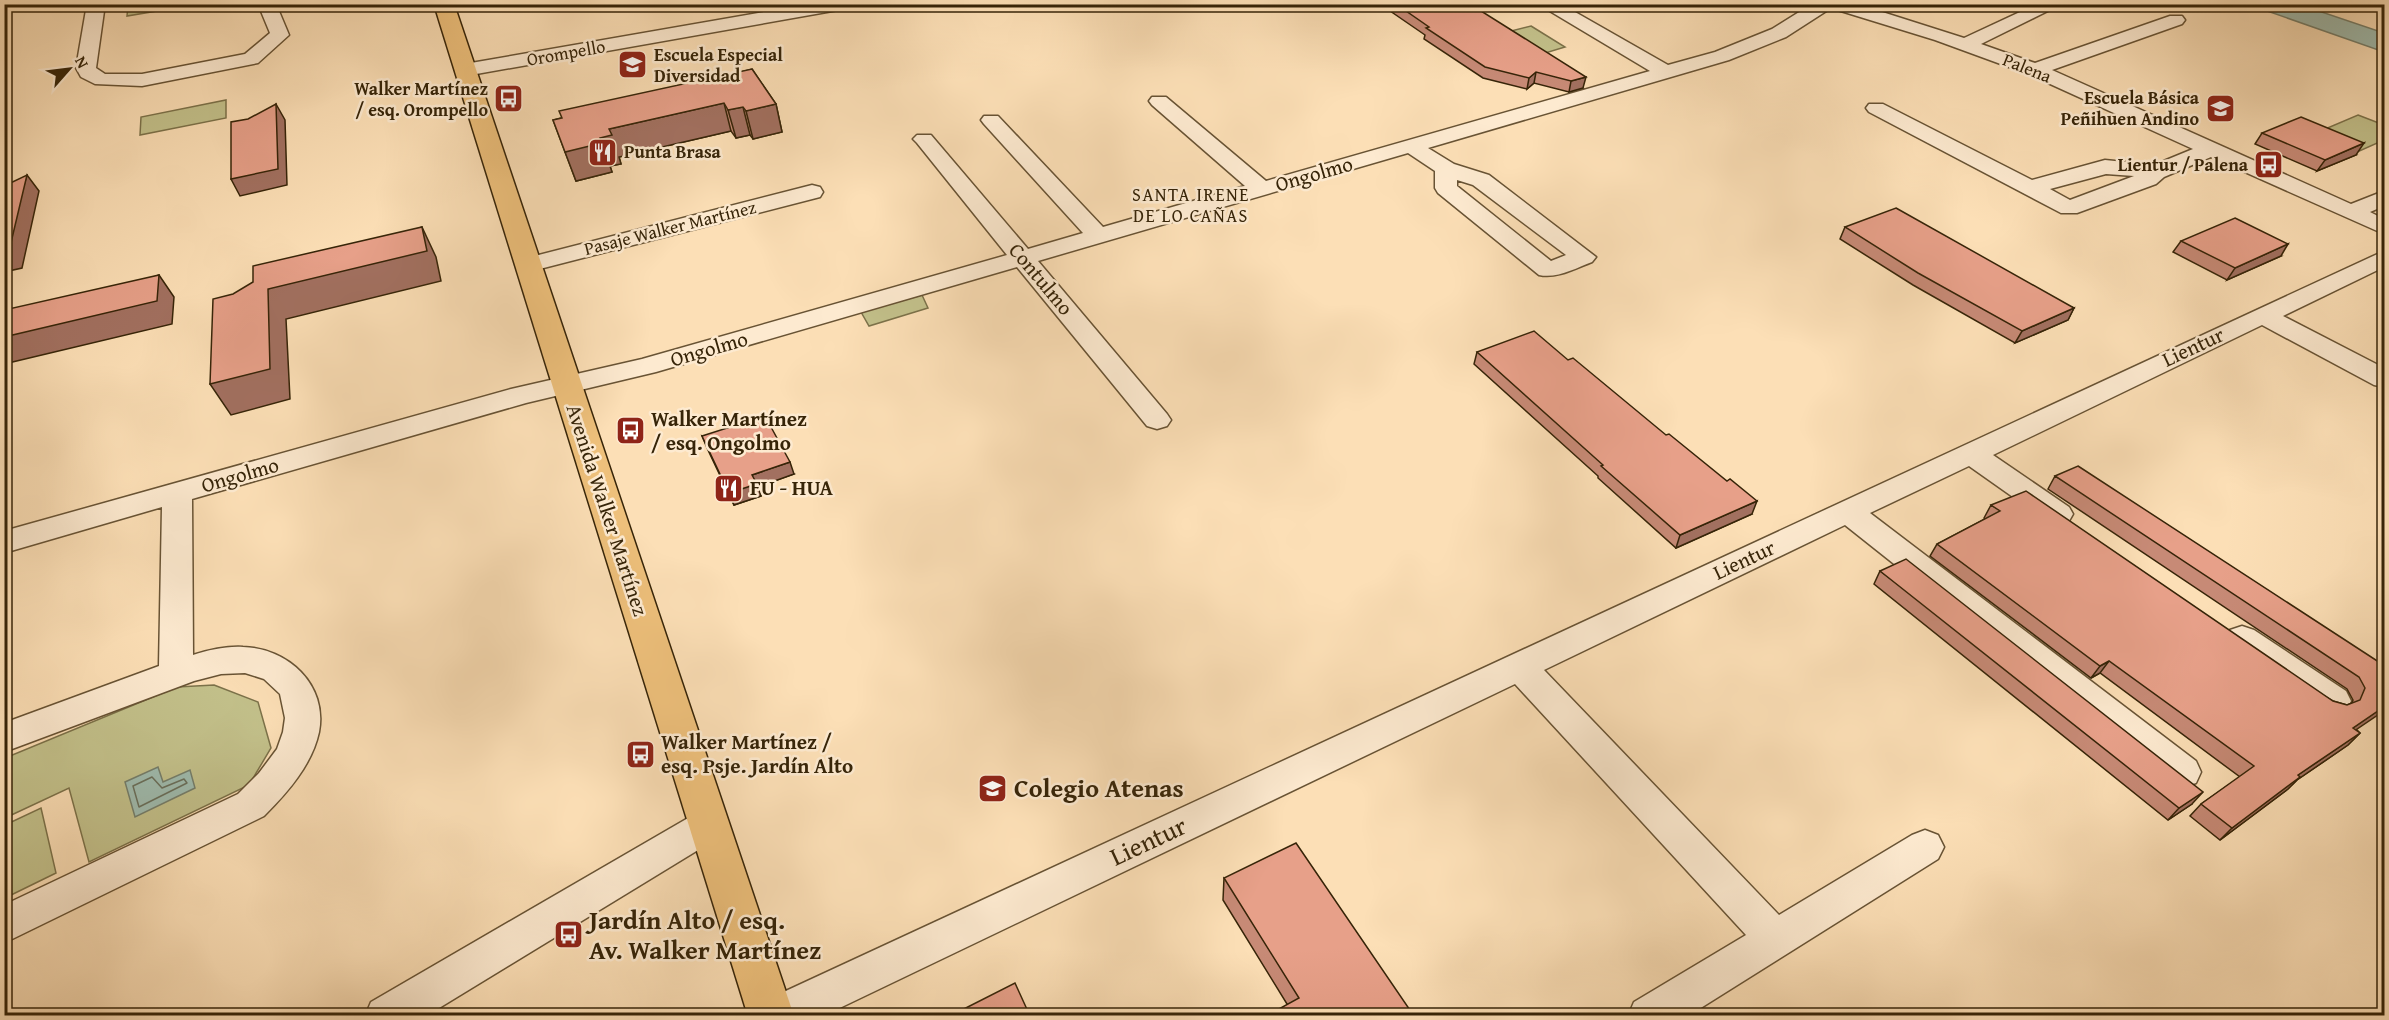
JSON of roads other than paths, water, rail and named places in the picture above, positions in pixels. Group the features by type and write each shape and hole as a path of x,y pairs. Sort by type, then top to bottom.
{"main road":[{"name":"Avenida Walker Martínez","path":"444,4 771,1016"}],"street":[{"path":"96,4 86,68 88,73 102,80 126,82 251,59 280,35 267,4"},
{"name":"Orompello","path":"465,70 844,4"},
{"path":"1547,4 1666,72"},
{"name":"Ongolmo","path":"4,542 521,395 634,370 1666,72 1759,43 1825,4"},
{"name":"Palena","path":"1836,4 1966,44 2035,70 2385,227"},
{"path":"1966,44 2054,4"},
{"path":"2035,70 2176,20"},
{"path":"1160,101 1262,189"},
{"path":"1876,108 2069,208 2148,179 2156,172 2212,149"},
{"path":"991,120 1099,236"},
{"name":"Contulmo","path":"924,139 1157,420"},
{"path":"1411,146 1446,169 1481,180 1584,257 1548,270 1446,188 1446,169"},
{"path":"2030,188 2105,167 2156,172"},
{"name":"Pasaje Walker Martínez","path":"528,264 813,192"},
{"path":"2352,212 2385,198"},
{"name":"Lientur","path":"777,1016 2385,258"},
{"path":"2262,315 2385,379"},
{"path":"1970,453 2086,532"},
{"path":"176,674 177,493"},
{"path":"1847,511 2182,772"},
{"path":"2215,620 2334,701"},
{"path":"4,738 176,674 235,660 276,669 290,680 300,693 303,727 297,746 286,766 251,805 4,925"},
{"path":"1519,666 1775,938"},
{"path":"386,1016 708,825"},
{"path":"1649,1016 1925,846"}],"water":[{"path":"2250,5 2301,5 2384,33 2384,52"},
{"path":"158,767 163,782 190,770 195,788 135,817 125,782"}],"place":[{"name":"Escuela Especial Diversidad","path":"633,65"},
{"name":"Walker Martínez / esq. Orompello","path":"509,99"},
{"name":"Escuela Básica Peñihuen Andino","path":"2220,108"},
{"name":"Punta Brasa","path":"603,152"},
{"name":"Lientur / Palena","path":"2269,165"},
{"name":"Walker Martínez / esq. Ongolmo","path":"630,431"},
{"name":"FU - HUA","path":"729,488"},
{"name":"Walker Martínez / esq. Psje. Jardín Alto","path":"640,754"},
{"name":"Colegio Atenas","path":"993,788"},
{"name":"Jardín Alto / esq. Av. Walker Martínez","path":"568,935"}],"district":[{"name":"SANTA IRENE DE LO CAÑAS","path":"1191,205"}]}
